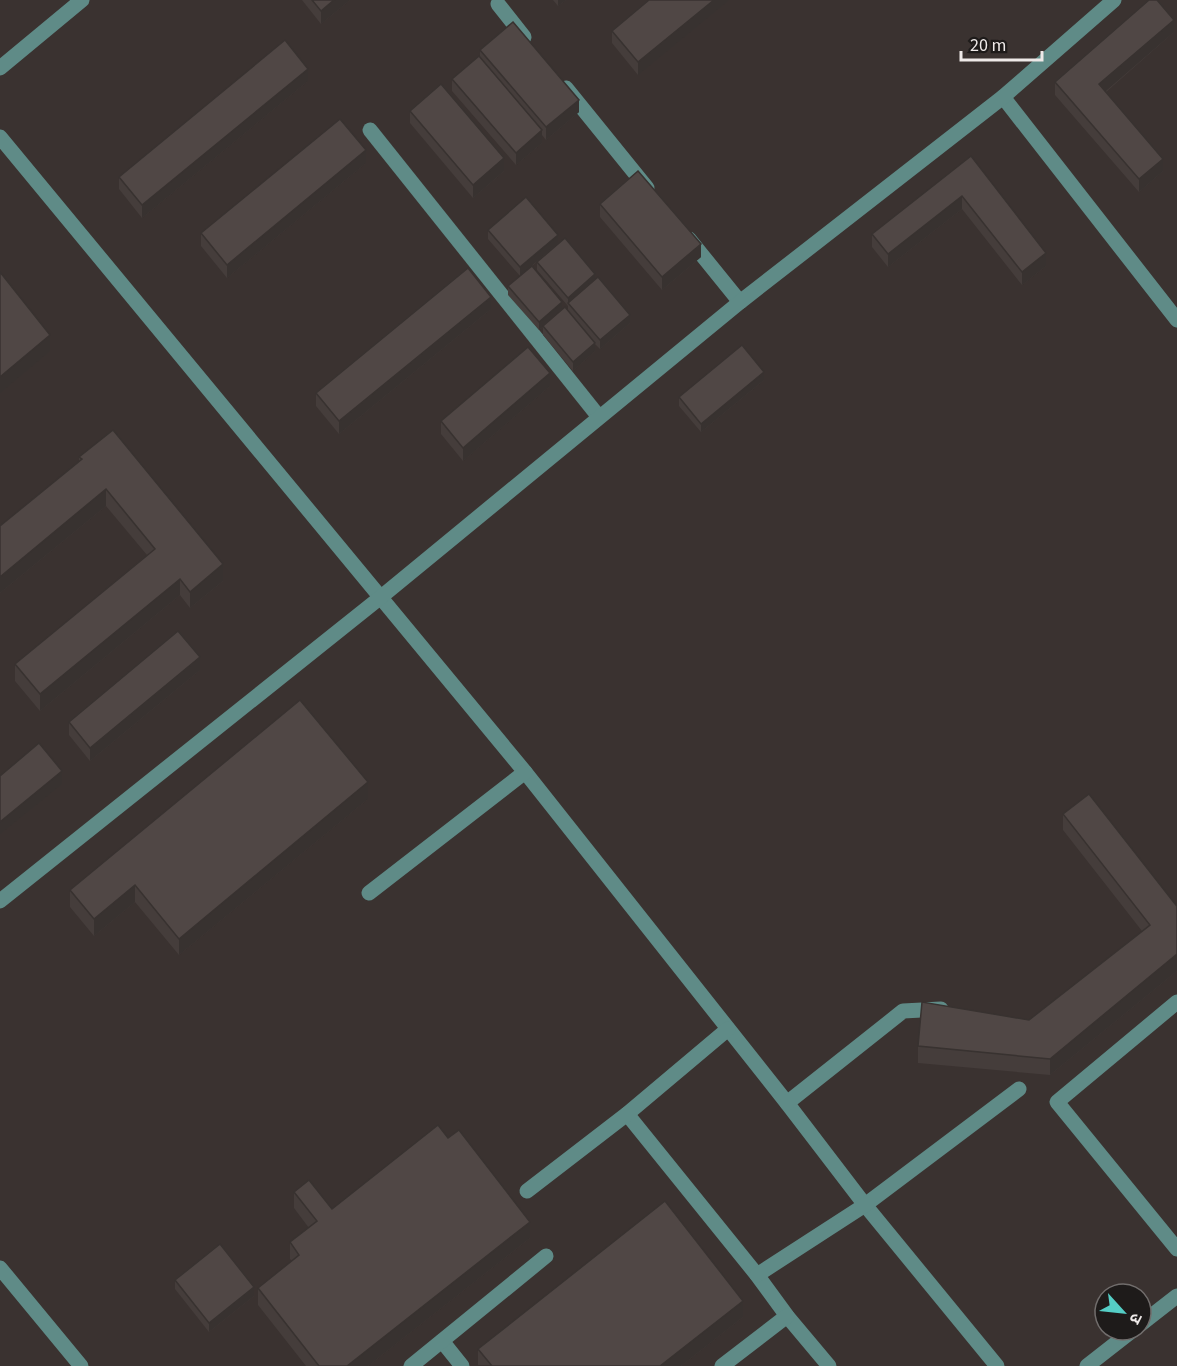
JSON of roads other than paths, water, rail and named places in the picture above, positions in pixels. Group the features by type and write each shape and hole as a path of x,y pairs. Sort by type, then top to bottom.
{"street":[{"path":"0,68 82,0"},
{"path":"0,901 381,597 740,302 1003,97 1114,0"},
{"path":"498,4 536,51"},
{"path":"559,79 657,200"},
{"path":"1003,97 1177,320"},
{"path":"370,130 599,417"},
{"path":"0,137 525,772 865,1205 997,1366"},
{"path":"680,228 740,302"},
{"path":"369,893 525,772"},
{"path":"1177,1002 1057,1102 1177,1249"},
{"path":"787,1103 903,1011 954,1009"},
{"path":"527,1191 627,1114 728,1029"},
{"path":"757,1275 865,1205 1019,1089"},
{"path":"627,1114 757,1275 787,1316 830,1366"},
{"path":"411,1366 546,1256"},
{"path":"0,1268 81,1366"},
{"path":"1153,1315 1177,1296"},
{"path":"722,1366 787,1316"},
{"path":"442,1341 462,1366"},
{"path":"1087,1366 1118,1342"}]}
